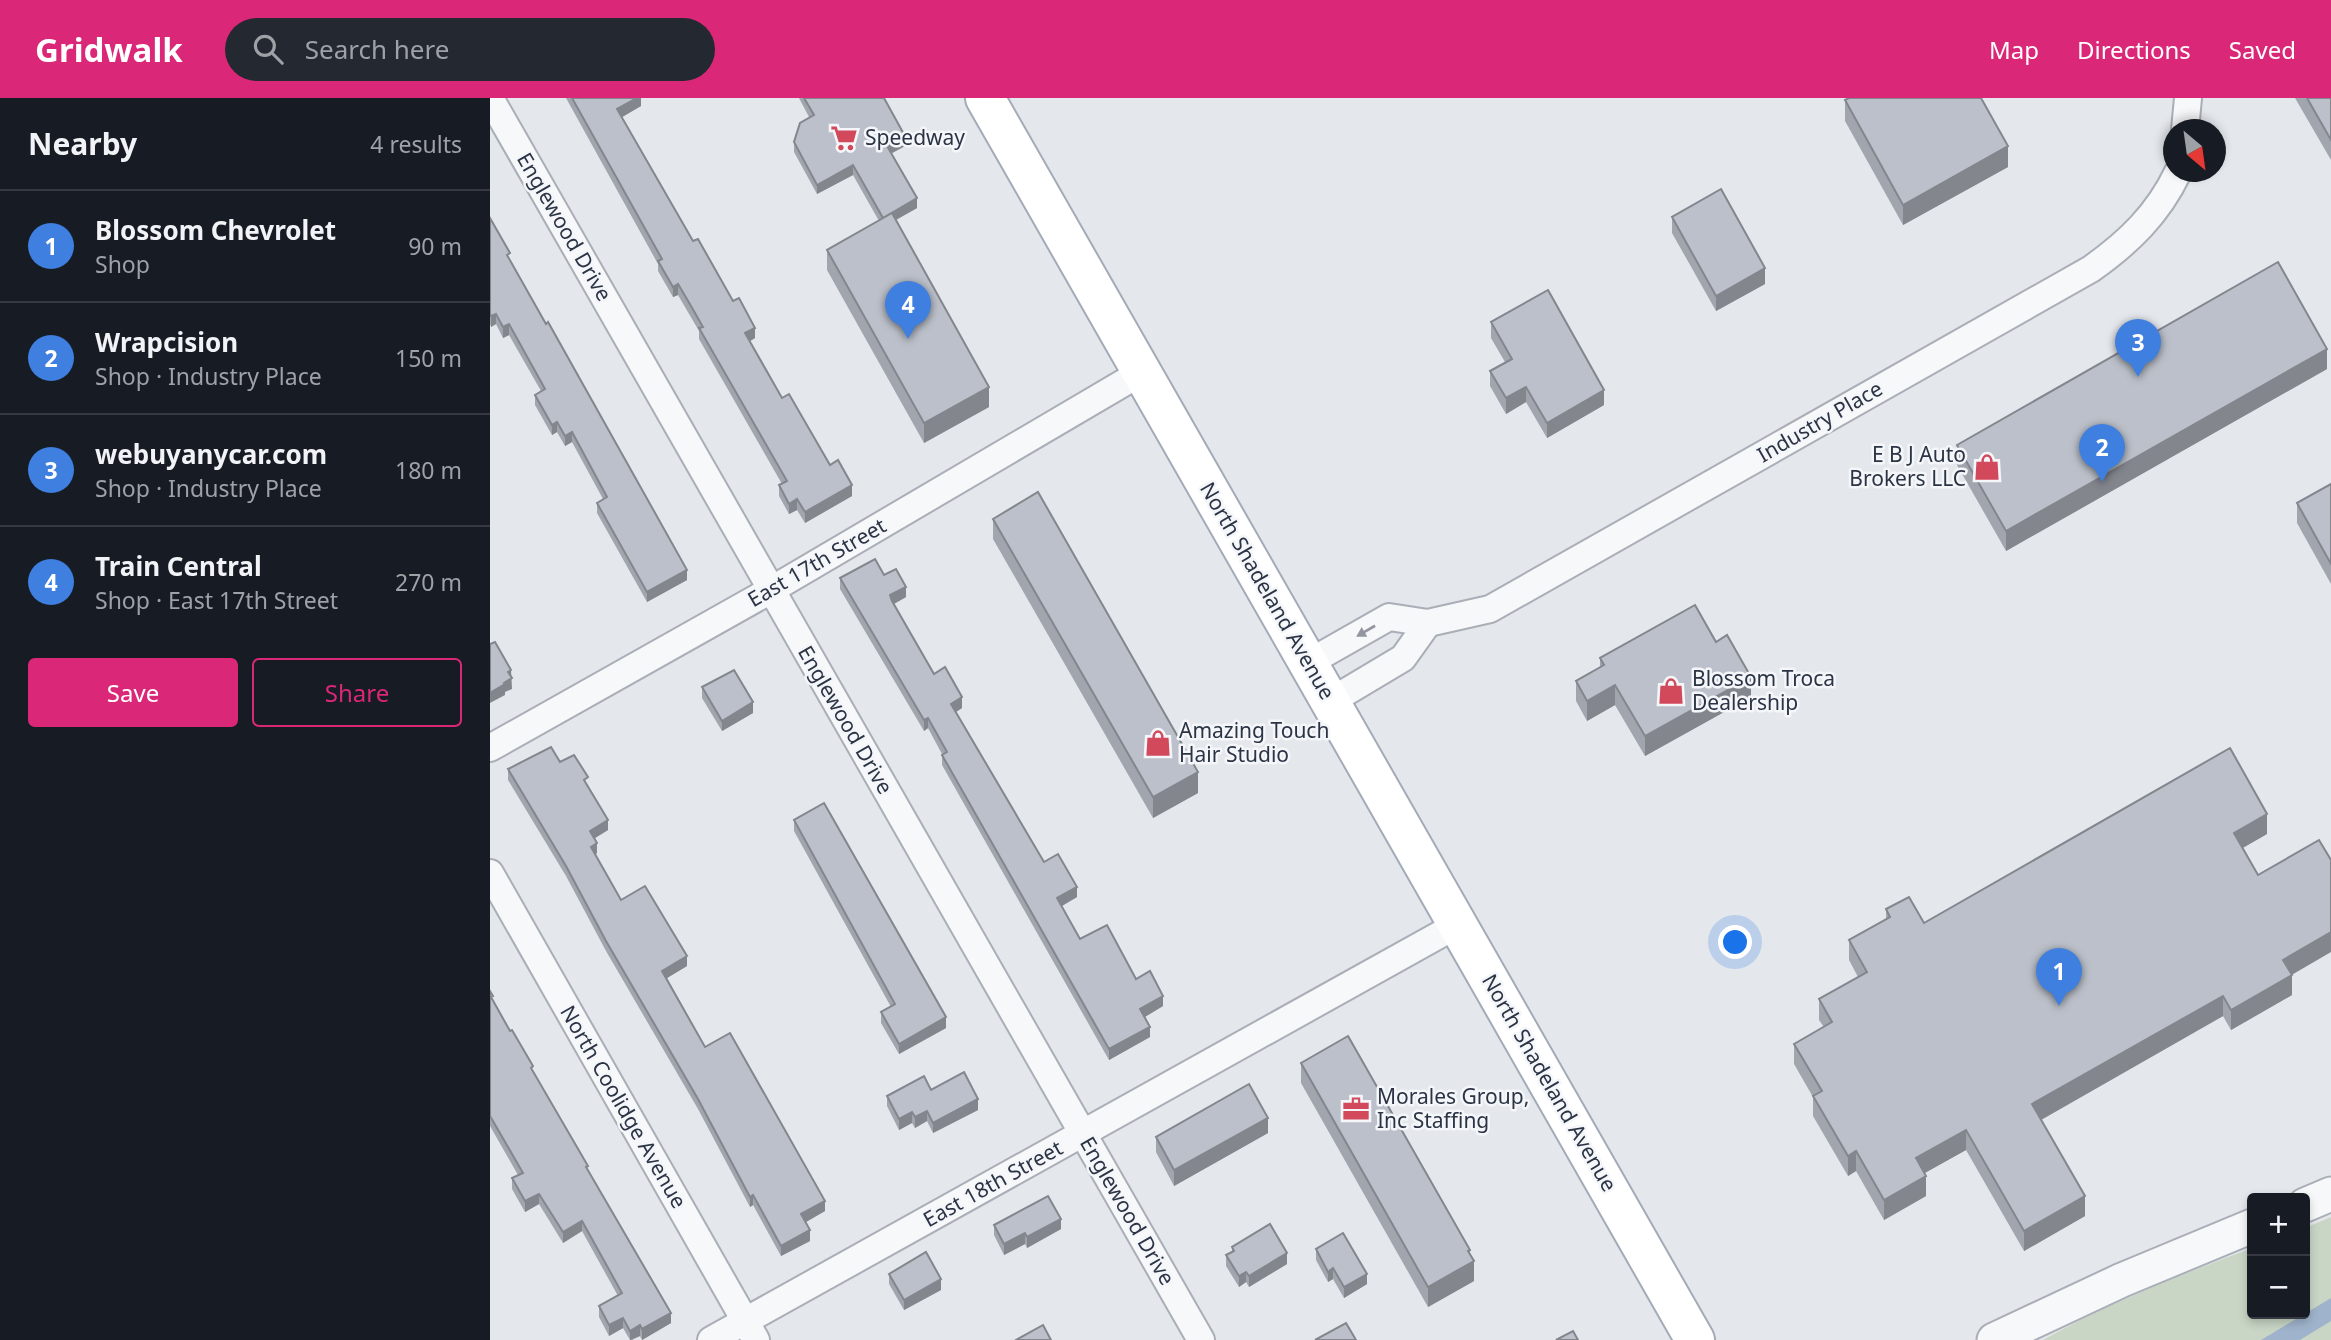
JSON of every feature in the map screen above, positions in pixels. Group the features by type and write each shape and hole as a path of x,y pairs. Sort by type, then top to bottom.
{"main road":[{"name":"North Shadeland Avenue","path":"985,98 1695,1340"}],"street":[{"name":"Englewood Drive","path":"491,98 1201,1340"},
{"path":"2186,119 2188,98"},
{"name":"Industry Place","path":"1308,663 1389,617 1427,623 1490,609 2091,269 2121,248 2141,229 2164,200 2173,182"},
{"name":"East 17th Street","path":"490,748 771,590 1142,372"},
{"path":"1331,701 1403,658 1427,623"},
{"name":"North Coolidge Avenue","path":"490,873 751,1330"},
{"name":"East 18th Street","path":"711,1340 751,1330 1083,1134 1457,925"},
{"path":"2310,1203 2331,1194"},
{"path":"1994,1340 2122,1280 2247,1228"}],"green space":[{"path":"2331,1217 2331,1340 2043,1340 2119,1302 2247,1250 2247,1319 2310,1319 2310,1226"}],"water":[{"path":"2331,1298 2331,1321 2300,1340 2261,1340 2296,1319 2310,1319 2310,1311"}],"building":[{"path":"572,98 637,98 617,109 693,241 698,239 733,301 739,298 755,328 745,333 782,398 789,394 830,465 838,460 852,485 805,512 797,499 789,504 779,485 787,481 699,328 703,327 691,306 678,284 673,287 658,261 662,259"},
{"path":"804,98 884,98 905,136 887,146 917,198 883,218 853,165 817,185 794,142 800,123 814,115"},
{"path":"1981,98 2008,146 1903,205 1845,100"},
{"path":"2307,98 2331,98 2331,140"},
{"path":"1721,189 1765,268 1716,296 1672,217"},
{"path":"892,213 989,387 924,423 827,250"},
{"path":"490,218 510,253 507,255 546,324 548,322 687,570 647,592 597,503 607,497 572,432 565,436 557,422 552,425 535,395 545,389 509,324 503,327 496,314 490,314"},
{"path":"2278,262 2327,349 2006,531 1957,445"},
{"path":"1548,290 1604,390 1547,423 1526,387 1506,398 1490,371 1512,359 1491,322"},
{"path":"2331,484 2331,564 2297,503"},
{"path":"1038,492 1198,772 1153,797 993,519"},
{"path":"875,559 884,575 896,569 906,587 890,595 892,601 934,674 945,667 962,697 951,704 1044,862 1058,854 1077,887 1057,898 1080,939 1107,925 1136,979 1150,971 1163,996 1140,1009 1150,1027 1109,1049 942,755 947,752 928,718 924,720 840,578"},
{"name":"Blossom Troca Dealership","path":"1695,605 1716,642 1727,635 1751,677 1645,736 1615,685 1587,701 1576,681 1604,665 1600,658"},
{"path":"495,642 511,670 508,672 512,678 490,693 490,644"},
{"path":"734,670 753,702 722,721 702,687"},
{"path":"551,747 560,762 574,755 588,777 584,780 608,820 590,831 597,843 591,847 621,900 645,886 687,956 662,971 705,1047 730,1033 825,1201 801,1214 810,1230 781,1246 753,1195 750,1197 698,1099 508,769"},
{"path":"2230,748 2267,814 2234,833 2258,875 2319,840 2331,860 2331,932 2283,960 2292,975 2231,1010 2223,996 2032,1104 2085,1196 2024,1231 1966,1130 1916,1158 1926,1176 1884,1200 1856,1151 1848,1156 1813,1096 1822,1091 1794,1044 1832,1022 1819,999 1867,972 1849,940 1890,917 1886,909 1909,897 1924,923"},
{"path":"824,803 946,1017 899,1044 881,1012 895,1004 794,820"},
{"path":"490,991 588,1166 586,1167 671,1313 642,1329 640,1325 630,1331 623,1318 609,1325 599,1306 622,1293 582,1221 563,1232 539,1194 525,1201 512,1178 523,1173 490,1116"},
{"path":"1348,1036 1474,1261 1428,1287 1301,1063"},
{"path":"964,1072 978,1099 933,1123 927,1111 915,1117 912,1112 899,1119 887,1096 924,1076 931,1090"},
{"path":"1249,1084 1268,1118 1174,1170 1156,1137"},
{"path":"1048,1196 1061,1219 1027,1237 1025,1233 1004,1244 994,1225"},
{"path":"1270,1224 1287,1253 1249,1276 1246,1272 1239,1276 1226,1255 1234,1251 1232,1247"},
{"path":"1343,1233 1367,1274 1344,1287 1333,1268 1328,1272 1316,1249"},
{"path":"926,1252 941,1279 904,1300 889,1274"},
{"path":"1346,1323 1356,1340 1315,1340"},
{"path":"1043,1325 1051,1340 1016,1340"},
{"path":"1573,1331 1578,1340 1556,1340"}],"place":[{"name":"Speedway","path":"844,138"},
{"name":"Train Central","path":"908,339"},
{"name":"webuyanycar.com","path":"2138,377"},
{"name":"E B J Auto Brokers LLC","path":"1987,467"},
{"name":"Wrapcision","path":"2102,482"},
{"name":"Blossom Troca Dealership","path":"1671,691"},
{"name":"Amazing Touch Hair Studio","path":"1158,743"},
{"name":"Blossom Chevrolet","path":"2059,1006"},
{"name":"Morales Group, Inc Staffing","path":"1356,1109"}]}
